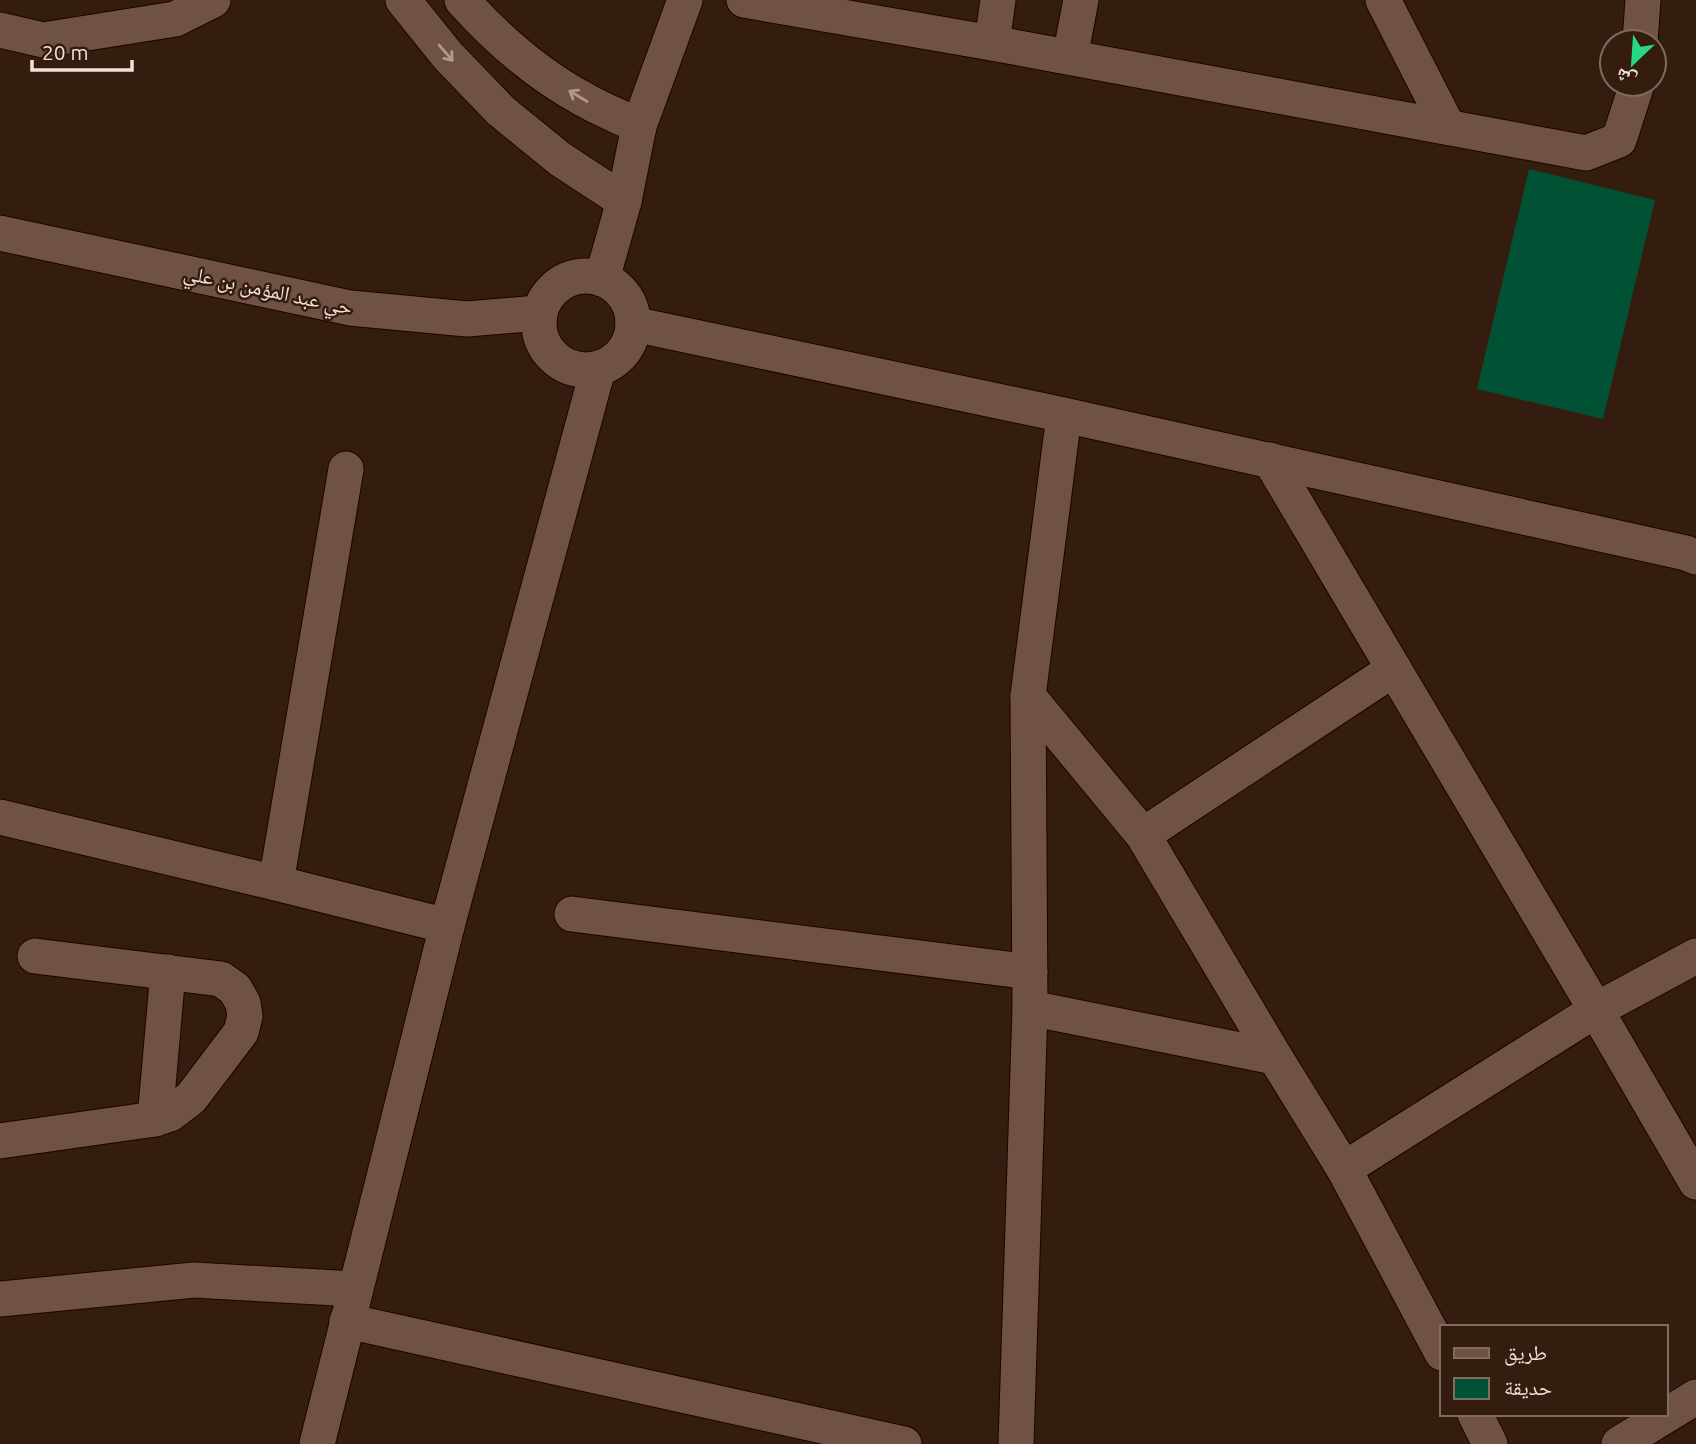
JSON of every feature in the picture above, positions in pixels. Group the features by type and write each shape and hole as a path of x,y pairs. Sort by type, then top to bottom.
{"street":[{"path":"0,30 43,40 175,19 213,0"},
{"path":"403,0 447,56 501,111 560,159 624,201"},
{"path":"462,0 486,27 533,67 584,100 639,126"},
{"path":"602,279 624,201 639,126 685,0"},
{"path":"744,0 1070,57 1587,153 1619,140 1632,98"},
{"path":"992,43 998,0"},
{"path":"1070,57 1081,0"},
{"path":"1383,0 1448,127"},
{"path":"1641,28 1643,0"},
{"name":"حي عبد المؤمن بن علي","path":"0,233 350,308 467,319 539,313"},
{"path":"586,276 602,279 625,296 633,324 631,339 623,352 612,362 598,369 582,370 566,366 553,357 543,344 539,313 545,298 556,286 570,278 586,276"},
{"path":"633,324 1270,460 1696,557"},
{"path":"317,1444 447,926 598,369"},
{"path":"1016,1444 1030,1009 1028,696 1063,415"},
{"path":"1270,460 1696,1182"},
{"path":"276,883 346,469"},
{"path":"1143,835 1394,669"},
{"path":"1028,696 1143,835 1344,1169 1440,1349"},
{"path":"0,817 447,926"},
{"path":"572,914 1030,972"},
{"path":"0,1141 155,1119 170,1114 191,1098 241,1032 245,1016 243,1003 235,989 221,979 35,956"},
{"path":"1344,1169 1596,1010 1696,956"},
{"path":"155,1119 169,972"},
{"path":"1030,1009 1275,1057"},
{"path":"0,1299 194,1280 351,1305 904,1444"},
{"path":"1668,1414 1696,1397"},
{"path":"1476,1416 1490,1444"},
{"path":"1619,1444 1665,1416"}],"green space":[{"path":"1529,169 1655,200 1603,419 1477,389"}]}
